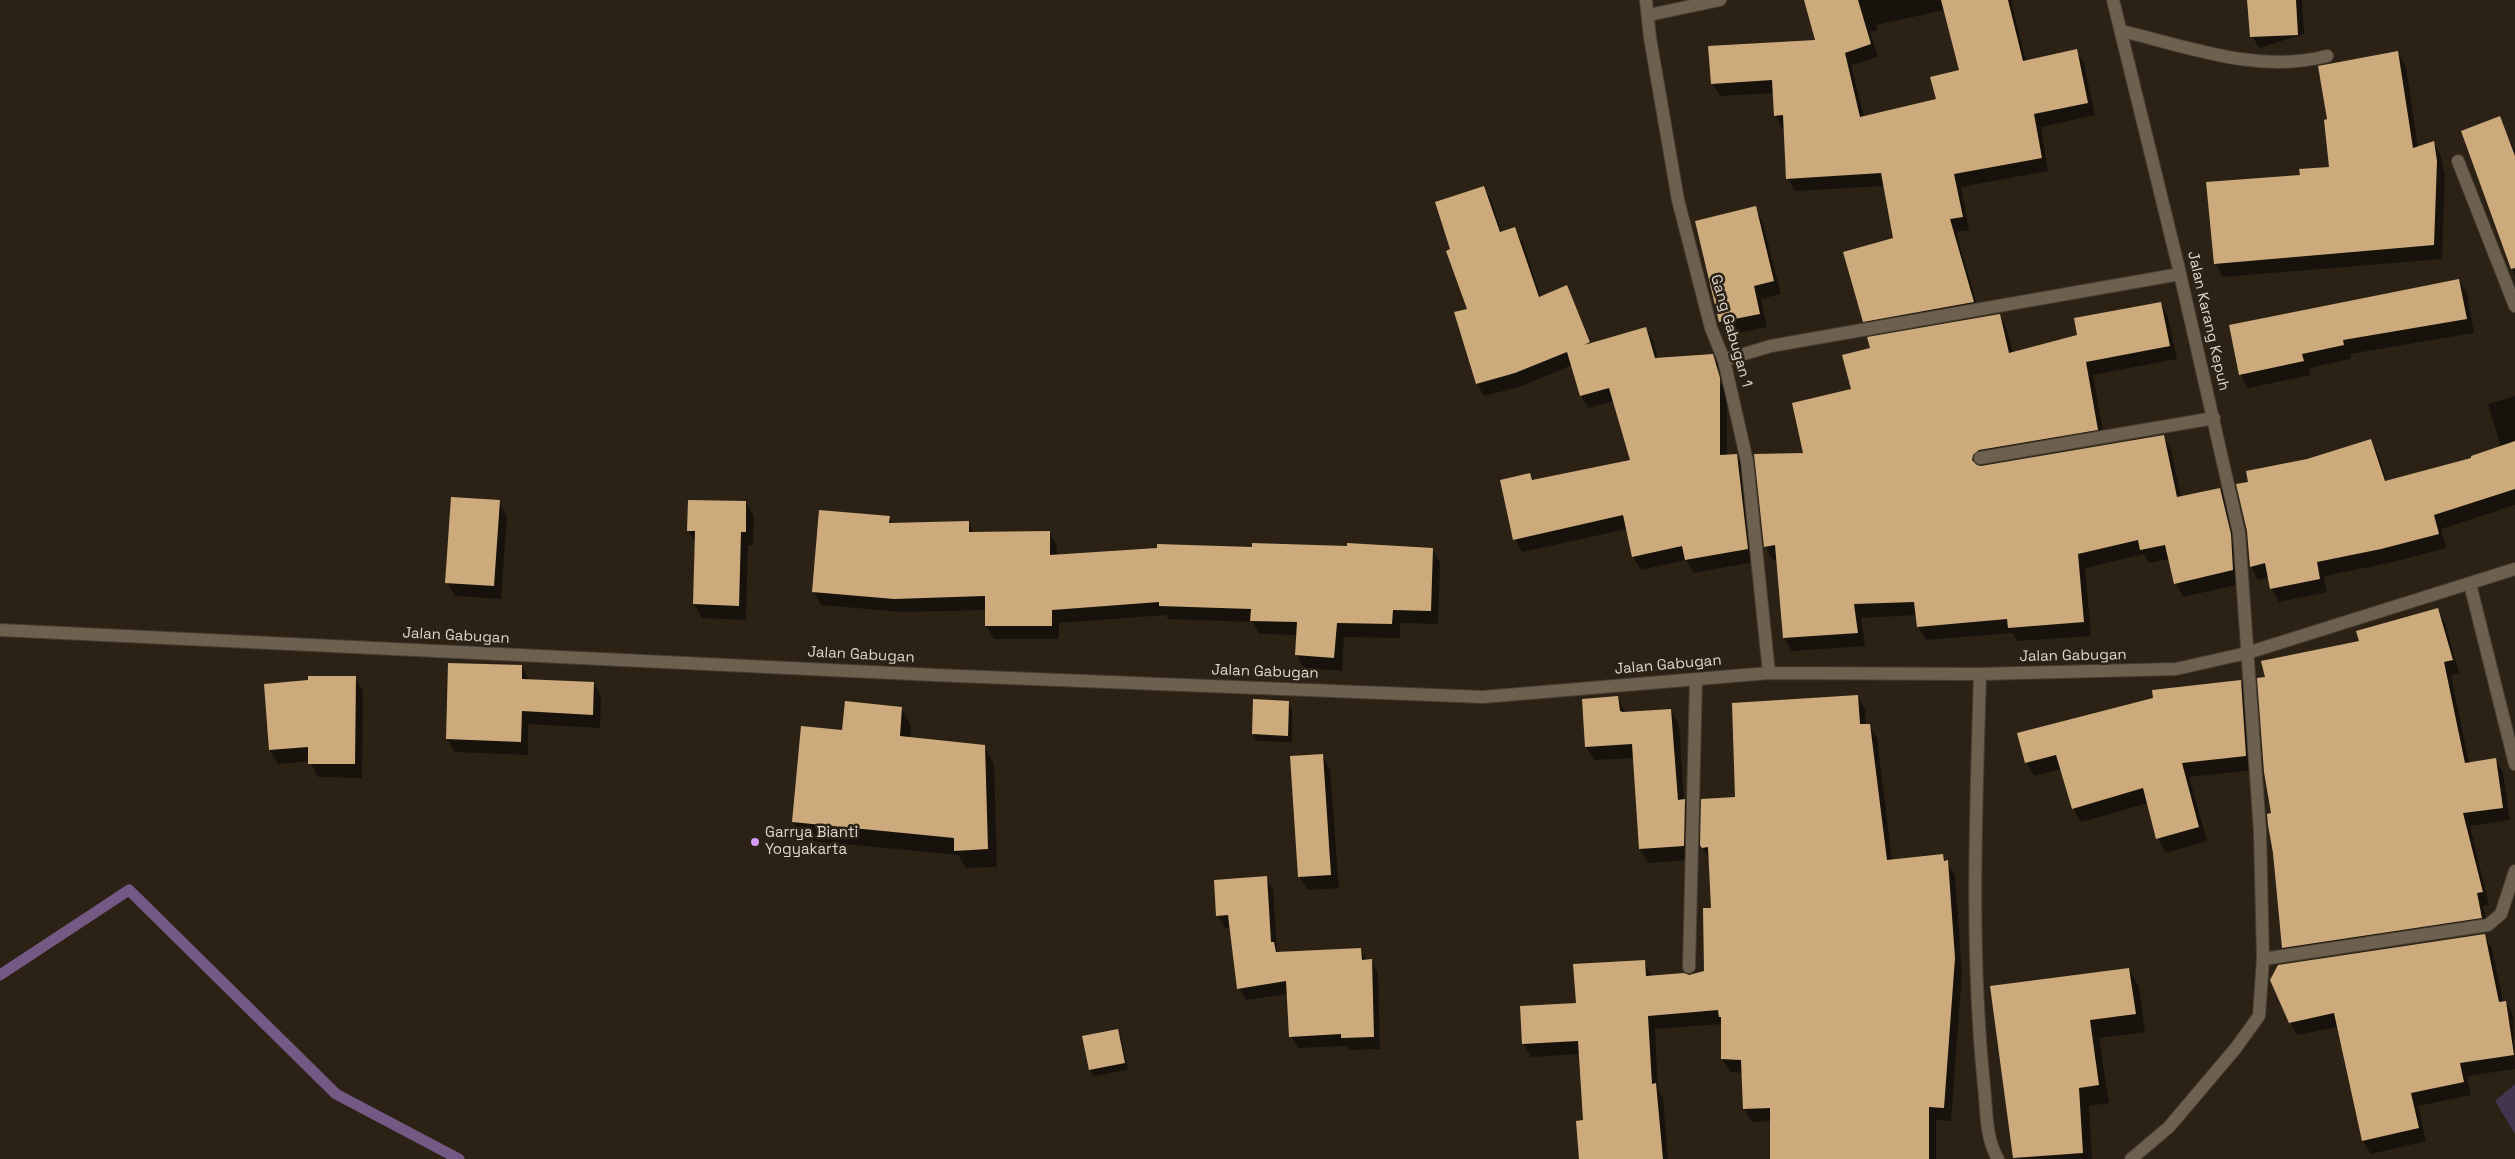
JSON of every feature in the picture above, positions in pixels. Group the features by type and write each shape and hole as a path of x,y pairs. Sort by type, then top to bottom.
{"street":[{"name":"Gang Gabugan 1","path":"1646,0 1649,14 1650,38 1678,200 1711,328 1724,360 1747,461 1769,673"},
{"path":"1649,14 1720,0"},
{"name":"Jalan Karang Kepuh","path":"2113,0 2180,274 2239,533 2260,832 2262,960 2259,1016 2235,1049 2169,1127 2131,1159"},
{"path":"2122,31 2244,61 2307,61 2327,56"},
{"path":"2458,161 2515,306"},
{"path":"1724,360 1771,346 2180,274"},
{"path":"1980,458 2214,418"},
{"name":"Jalan Gabugan","path":"0,630 934,675 1483,697 1769,673 1980,674 2176,670 2247,653 2515,569"},
{"path":"2470,584 2515,764"},
{"path":"1980,674 1974,883 1981,1060 1990,1145 1998,1159"},
{"path":"1689,967 1696,679"},
{"path":"2262,960 2488,924 2501,914 2515,871"}],"shaded area":[{"path":"2515,1084 2515,1134 2495,1101"}],"building":[{"path":"1804,0 1858,0 1871,44 1845,53 1860,117 1936,99 1930,77 1959,70 1941,0 2008,0 2023,61 2077,49 2088,103 2034,114 2042,158 1954,174 1963,217 1950,219 1974,302 1863,322 1843,252 1893,238 1881,173 1786,179 1783,115 1774,116 1772,80 1711,84 1708,46 1815,40"},
{"path":"2247,0 2296,0 2298,35 2250,37"},
{"path":"2398,51 2413,148 2434,141 2437,161 2434,245 2214,264 2206,182 2300,175 2299,169 2329,167 2324,120 2327,119 2318,66"},
{"path":"2500,116 2515,156 2515,268 2511,269 2461,131"},
{"path":"1484,186 1500,232 1515,227 1539,297 1567,285 1590,342 1584,345 1646,327 1655,358 1713,354 1720,378 1720,455 1737,454 1748,549 1685,560 1682,546 1632,557 1623,515 1513,540 1500,480 1530,473 1532,480 1630,460 1609,388 1580,396 1567,352 1515,373 1476,384 1454,312 1467,309 1446,251 1450,249 1435,202"},
{"path":"1756,206 1774,281 1754,286 1760,314 1719,322 1695,221"},
{"path":"2459,279 2467,319 2343,340 2344,345 2302,354 2304,361 2239,375 2229,325"},
{"path":"2161,302 2170,346 2086,362 2098,430 1979,450 1973,455 1972,460 1981,466 2164,435 2177,497 2220,488 2231,534 2233,570 2174,584 2165,545 2140,550 2138,540 2078,554 2084,622 2008,628 2007,619 1917,627 1914,602 1854,604 1858,633 1783,638 1775,545 1764,547 1754,454 1803,453 1792,403 1851,389 1842,355 1870,348 1867,337 2000,314 2009,353 2077,335 2074,318"},
{"path":"2371,439 2385,481 2471,458 2471,456 2515,441 2515,489 2434,515 2439,534 2381,549 2317,562 2320,579 2270,589 2265,563 2250,567 2247,531 2236,484 2248,482 2246,471 2307,459"},
{"path":"451,497 500,500 494,586 445,583"},
{"path":"688,500 746,501 746,532 741,532 739,606 693,604 695,531 687,531"},
{"path":"819,510 890,516 889,523 969,521 969,532 1050,531 1050,555 1157,548 1157,544 1252,547 1252,543 1347,546 1347,543 1433,548 1431,611 1393,610 1392,624 1337,623 1334,658 1295,655 1297,622 1250,621 1251,609 1159,606 1159,602 1052,610 1052,626 985,626 985,596 894,599 812,592"},
{"path":"2438,608 2453,660 2444,662 2465,763 2496,758 2503,808 2463,813 2483,892 2477,893 2482,918 2282,948 2273,853 2268,825 2267,814 2271,813 2264,772 2257,678 2265,677 2261,661 2359,641 2356,631"},
{"path":"448,663 522,665 522,679 594,682 593,715 522,711 521,742 446,739"},
{"path":"308,676 356,676 355,764 308,764 308,747 269,750 264,684 308,680"},
{"path":"2241,680 2246,756 2182,763 2199,827 2156,839 2143,788 2072,809 2056,755 2025,763 2017,733 2153,698 2152,690"},
{"path":"1858,695 1860,724 1870,724 1887,860 1943,854 1944,861 1948,860 1955,958 1944,1108 1929,1107 1929,1159 1770,1159 1770,1108 1743,1109 1741,1060 1721,1059 1721,1017 1719,1017 1718,1010 1648,1016 1652,1084 1656,1083 1663,1159 1579,1159 1576,1121 1583,1120 1578,1041 1522,1044 1520,1006 1576,1003 1573,964 1645,960 1646,976 1684,973 1689,975 1704,971 1703,908 1711,908 1708,847 1702,848 1700,845 1701,799 1735,797 1732,703"},
{"path":"1618,696 1620,711 1623,712 1671,709 1678,800 1685,799 1684,846 1639,849 1632,744 1585,747 1582,699"},
{"path":"1253,699 1289,701 1288,736 1252,734"},
{"path":"845,701 902,707 900,736 985,745 988,849 954,851 954,838 792,822 801,726 842,730"},
{"path":"1323,754 1331,875 1298,877 1290,756"},
{"path":"1267,876 1271,942 1274,942 1276,952 1361,948 1362,960 1372,959 1374,1037 1341,1038 1341,1034 1289,1037 1286,981 1237,989 1228,915 1216,916 1214,880"},
{"path":"2485,934 2499,1002 2506,1001 2514,1055 2460,1063 2464,1082 2411,1093 2419,1128 2362,1141 2334,1013 2289,1023 2270,980 2278,965"},
{"path":"2129,968 2136,1014 2090,1020 2099,1085 2079,1088 2083,1153 2013,1158 1990,986"},
{"path":"1118,1029 1125,1063 1089,1070 1082,1036"}],"waterway":[{"path":"0,975 129,890 336,1094 459,1159"}],"place":[{"name":"Garrya Bianti Yogyakarta","path":"755,842"}]}
